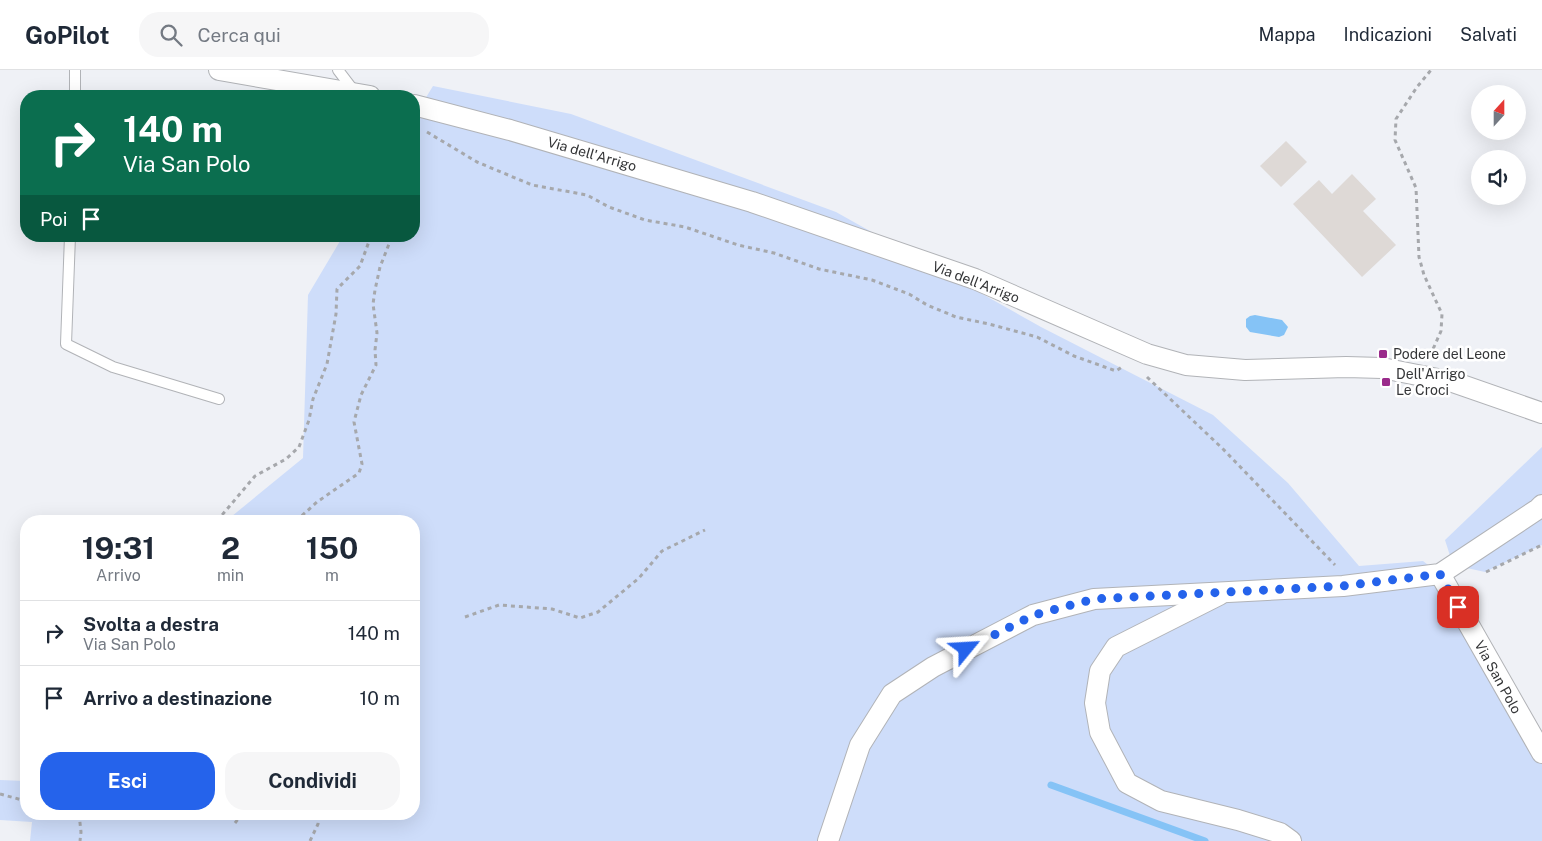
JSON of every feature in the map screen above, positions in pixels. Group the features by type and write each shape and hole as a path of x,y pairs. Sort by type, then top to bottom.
{"street":[{"path":"219,70 334,90"},
{"name":"Via dell'Arrigo","path":"420,108 510,130 762,205 975,279 1147,354 1186,365 1245,370 1346,367 1382,368 1421,374 1453,382 1542,413"},
{"path":"828,841 860,745 892,694 933,667 1034,615 1094,599 1352,585 1440,574 1542,505"},
{"name":"Via San Polo","path":"1440,574 1542,753"},
{"path":"1225,592 1116,646 1100,671 1095,703 1100,732 1127,783 1161,800 1280,833 1291,841"}],"lane":[{"path":"75,90 76,70"},
{"path":"338,70 358,90"},
{"path":"70,242 66,344 112,367 219,399"}],"path":[{"path":"1421,374 1441,331 1442,314 1424,275 1419,257 1416,188 1395,140 1396,119 1417,87 1431,70"},
{"path":"423,130 477,162 532,185 587,194 610,208 645,220 685,227 818,269 872,280 909,294 927,305 956,317 1013,329 1037,337 1074,356 1116,371"},
{"path":"222,515 255,476 286,459 299,447 309,420 313,399 327,364 336,314 337,289 360,266 369,242"},
{"path":"303,515 317,502 359,472 362,464 354,422 361,396 376,365 375,290 380,267 389,244"},
{"path":"1145,375 1223,449 1328,556 1352,585"},
{"path":"464,617 499,605 552,609 580,618 598,612 639,578 662,551 705,530"},
{"path":"0,794 20,799"},
{"path":"80,820 80,841"},
{"path":"236,824 238,820"},
{"path":"310,841 318,820"}],"shaded area":[{"path":"433,86 571,114 836,212 1041,327 1213,415 1288,483 1359,566 1423,561 1440,574 1542,750 1542,841 30,841 32,822 0,820 0,780 20,781 20,820 420,820 420,515 233,515 303,458 308,295 339,242 420,242 420,107"},
{"path":"1542,447 1542,545 1485,572 1453,565 1445,540"}],"water":[{"path":"1255,315 1282,320 1288,327 1284,335 1279,337 1250,332 1246,327 1246,319"}],"building":[{"path":"1286,141 1307,162 1281,187 1260,166"},
{"path":"1352,174 1376,199 1363,211 1396,245 1362,277 1293,204 1319,180 1332,194"}],"waterway":[{"path":"1051,785 1205,841"}],"place":[{"name":"Podere del Leone","path":"1383,354"},
{"name":"Dell'Arrigo Le Croci","path":"1386,382"}],"route":[{"path":"966,649 1034,615 1094,599 1343,586 1440,574 1458,607"}]}
